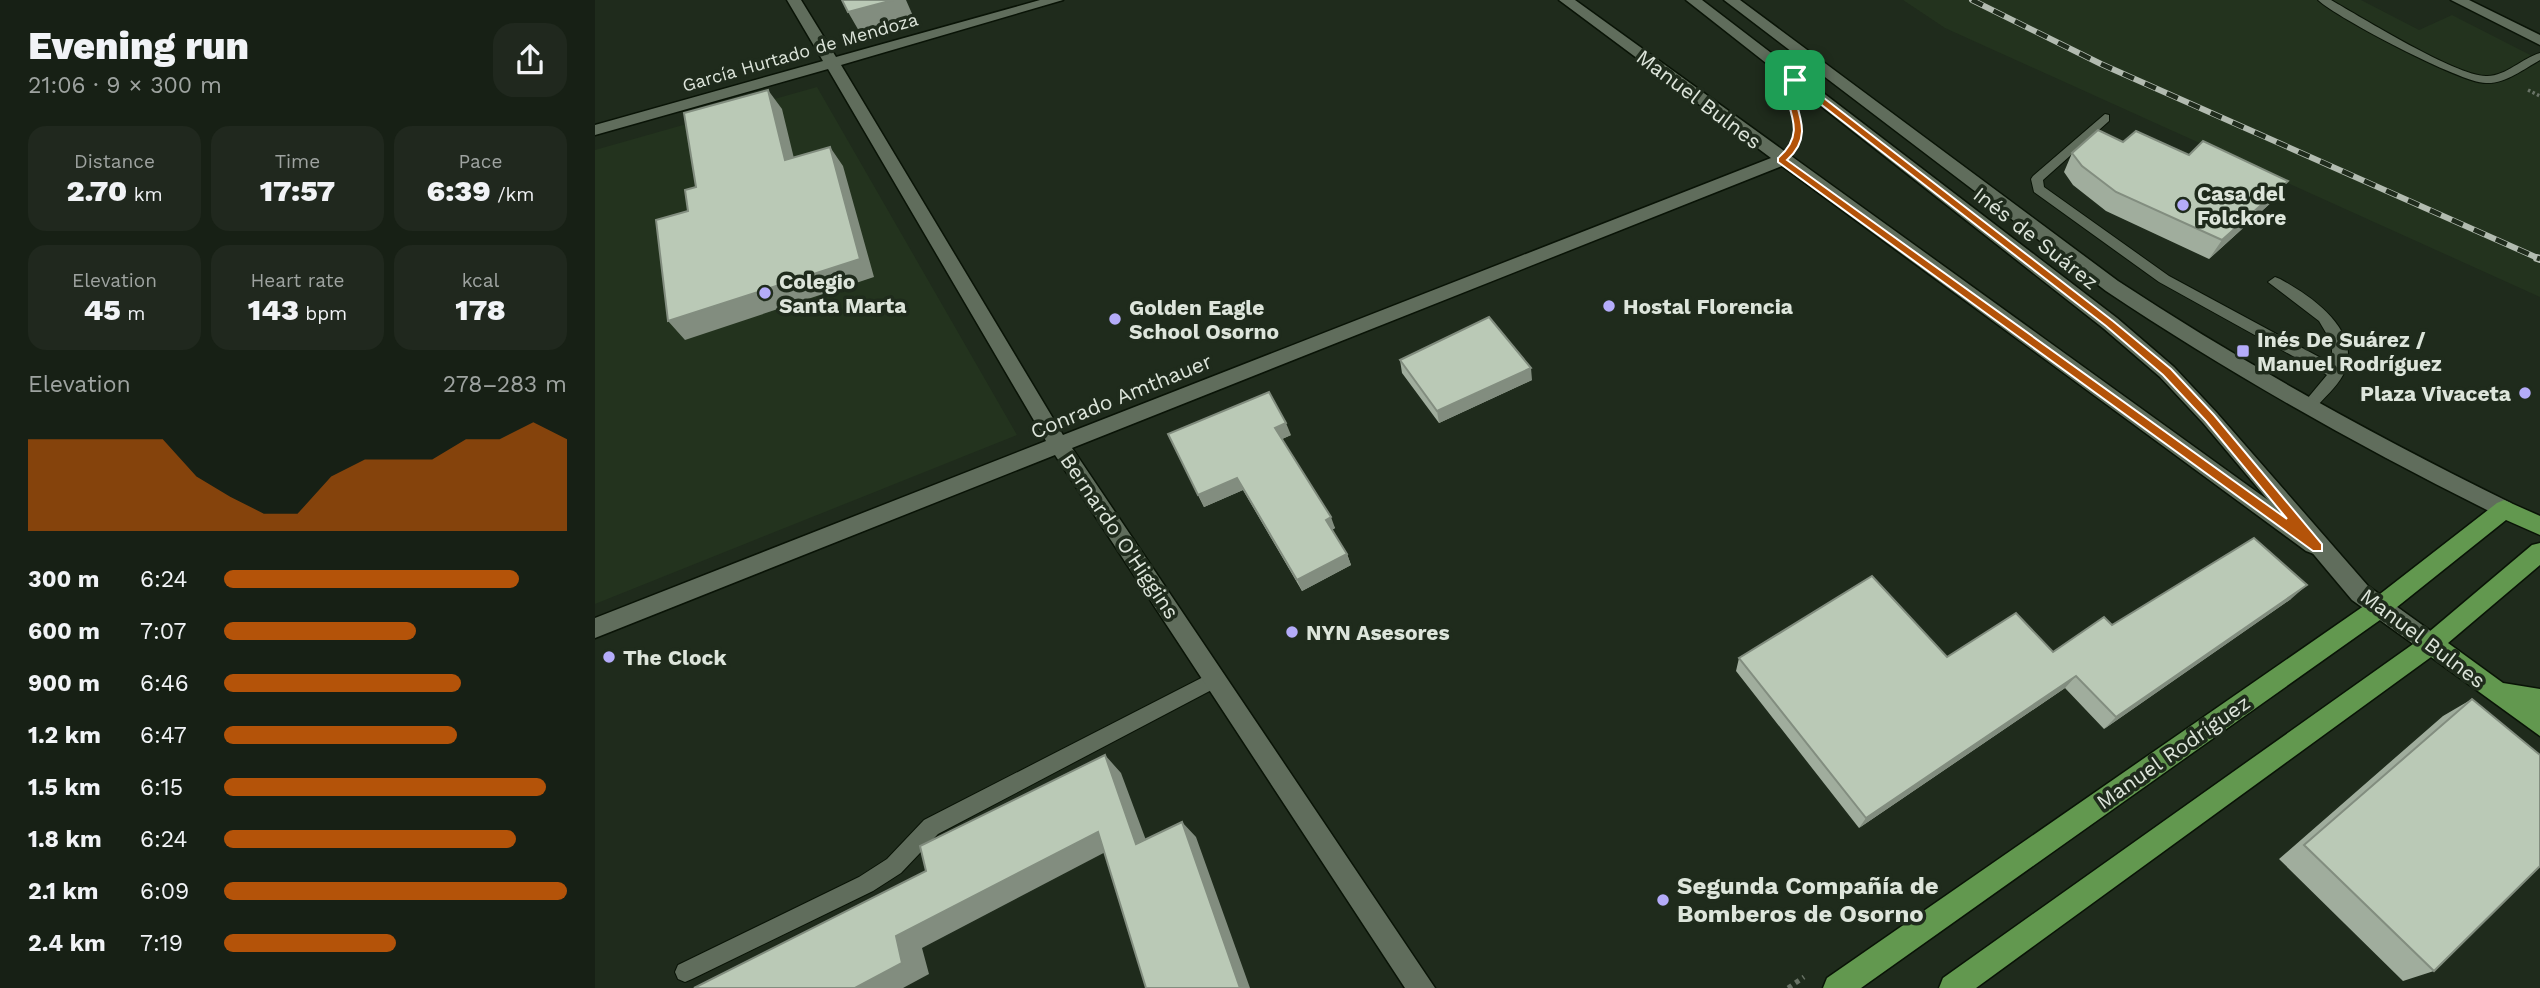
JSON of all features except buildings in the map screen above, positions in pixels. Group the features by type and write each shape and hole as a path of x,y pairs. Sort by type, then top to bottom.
{"main road":[{"path":"2504,509 2540,526"},
{"name":"Manuel Rodríguez","path":"1837,988 2379,608 2504,509"},
{"path":"1960,986 2431,644 2540,552"},
{"name":"Manuel Bulnes","path":"2431,644 2540,725"},
{"path":"2498,694 2540,700"}],"street":[{"name":"Bernardo O'Higgins","path":"794,0 1059,446 1421,988"},
{"name":"García Hurtado de Mendoza","path":"595,131 1056,0"},
{"name":"Manuel Bulnes","path":"1566,0 1781,160 2318,547 2360,593 2431,644"},
{"name":"Inés de Suárez","path":"1693,0 2110,323 2167,372 2210,418 2318,547"},
{"name":"Inés de Suárez","path":"1731,0 2112,286 2163,320 2393,454 2504,509"},
{"path":"2458,0 2540,40"},
{"path":"1795,80 1821,69"},
{"name":"Conrado Amthauer","path":"595,628 1781,160"}],"lane":[{"path":"2323,0 2459,72 2484,80 2501,76 2540,56"},
{"path":"2105,118 2037,178 2038,189 2164,279 2336,373"},
{"path":"2275,282 2310,304 2334,333 2340,359 2336,373 2309,405"},
{"path":"685,972 866,884 894,866 918,838 939,822 1215,679"}],"path":[{"path":"1781,160 1795,148 1798,137 1797,121 1788,89 1795,80"}],"shaded area":[{"path":"1903,0 2361,0 2419,30 2452,15 2540,60 2540,297 1945,28"},
{"name":"Colegio Santa Marta","path":"817,87 1017,435 595,604 595,150"}],"railway":[{"path":"1972,0 2101,64 2540,259 2537,258"}],"place":[{"name":"Casa del Folckore","path":"2183,205"},
{"name":"Colegio Santa Marta","path":"765,293"},
{"name":"Hostal Florencia","path":"1609,306"},
{"name":"Golden Eagle School Osorno","path":"1115,319"},
{"name":"Inés De Suárez / Manuel Rodríguez","path":"2243,351"},
{"name":"Plaza Vivaceta","path":"2525,393"},
{"name":"NYN Asesores","path":"1292,632"},
{"name":"The Clock","path":"609,657"},
{"name":"Segunda Compañía de Bomberos de Osorno","path":"1663,900"}],"route":[{"path":"1795,80 2110,323 2167,372 2210,418 2318,547 1781,160 1789,156 1795,148 1798,137 1794,106 1788,89 1795,80"}]}
